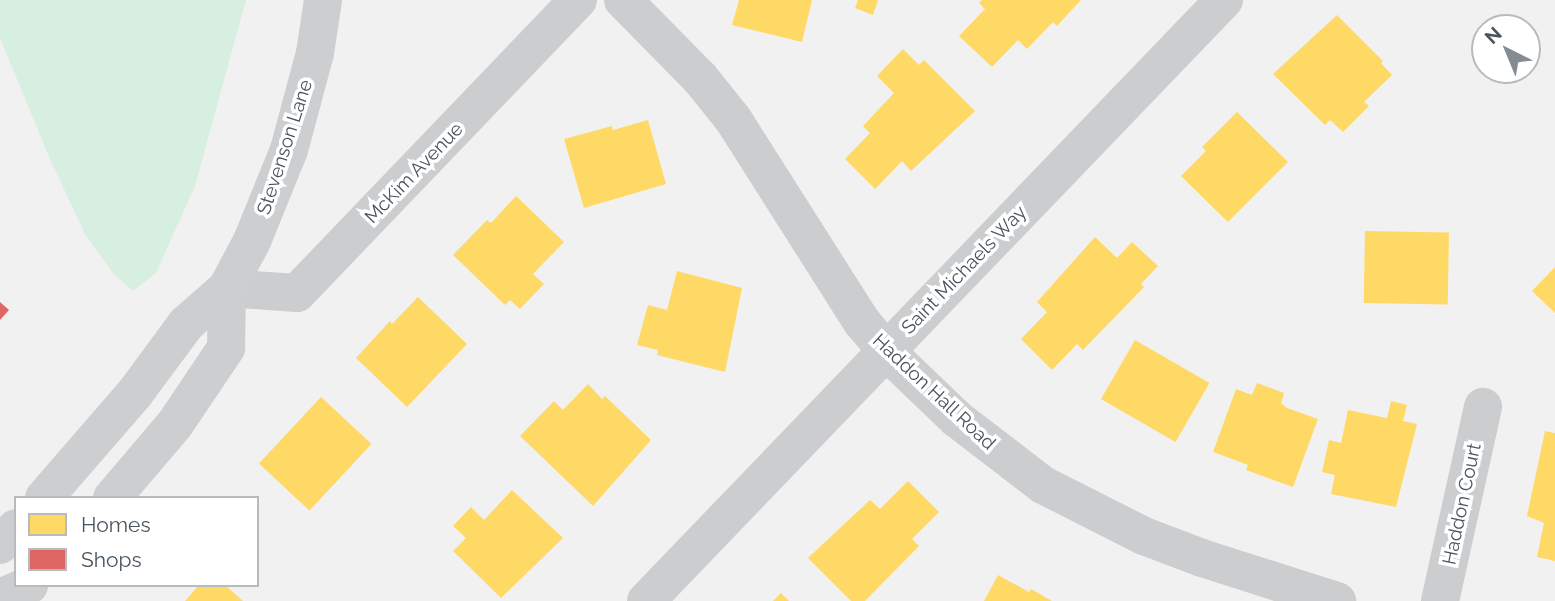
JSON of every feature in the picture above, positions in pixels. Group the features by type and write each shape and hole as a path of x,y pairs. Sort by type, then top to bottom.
{"street":[{"name":"Stevenson Lane","path":"46,496 135,393 186,324 227,288 252,241 289,150 315,53 323,0"},
{"name":"McKim Avenue","path":"227,288 297,293 578,0"},
{"name":"Haddon Hall Road","path":"623,0 699,78 733,119 863,322 886,351 957,419 1043,485 1144,536 1202,558 1337,601"},
{"name":"Saint Michaels Way","path":"646,601 1224,0"},
{"name":"Stevenson Lane","path":"114,496 175,424 226,348 227,288"},
{"name":"Haddon Court","path":"1440,601 1483,408"},
{"path":"0,545 14,530"},
{"path":"0,598 25,587"}],"green space":[{"path":"0,0 246,0 195,186 156,273 133,291 113,273 85,234 49,157 0,38"}],"building: Homes":[{"path":"739,0 812,0 802,42 732,25"},
{"path":"858,0 878,0 873,15 855,8"},
{"path":"982,0 1081,0 1057,26 1053,22 1027,49 1018,40 992,67 959,36 985,9 979,3"},
{"path":"1337,15 1383,61 1381,63 1392,75 1364,102 1369,106 1343,132 1330,120 1325,125 1273,74"},
{"path":"903,49 919,65 924,60 975,111 911,171 902,161 875,189 845,159 870,133 863,126 894,93 877,76"},
{"path":"1237,112 1288,162 1228,222 1181,176 1206,151 1202,147"},
{"path":"648,120 666,184 584,208 564,139"},
{"path":"516,196 564,242 533,274 544,284 520,309 510,300 505,305 453,255 487,220 491,223"},
{"path":"1365,231 1449,232 1448,304 1364,303"},
{"path":"1095,237 1117,258 1132,242 1158,266 1141,284 1144,287 1083,350 1077,344 1052,370 1021,339 1047,312 1037,302"},
{"path":"1555,267 1555,313 1532,291"},
{"path":"677,271 742,288 725,372 657,355 658,350 637,345 648,305 667,310"},
{"path":"418,297 467,344 407,407 356,358 390,321 392,324"},
{"path":"1135,340 1209,383 1175,442 1101,399"},
{"path":"1257,383 1284,393 1281,403 1287,408 1318,419 1293,487 1246,470 1248,465 1213,452 1236,389 1252,395"},
{"path":"588,384 602,399 605,396 651,440 593,506 520,436 554,401 563,410"},
{"path":"321,397 371,444 309,511 259,464"},
{"path":"1391,401 1407,405 1403,421 1417,424 1396,507 1331,494 1335,475 1322,472 1329,440 1341,443 1348,410 1387,418"},
{"path":"1545,431 1555,433 1555,561 1537,557 1544,523 1527,516"},
{"path":"908,481 939,512 912,539 919,546 865,601 851,601 808,558 870,500 880,509"},
{"path":"512,490 563,538 501,598 453,551 466,538 453,526 471,507 484,520"},
{"path":"998,575 1029,592 1031,589 1052,601 984,601"},
{"path":"197,587 227,587 243,601 185,601"},
{"path":"781,593 789,601 773,601"}],"building: Shops":[{"path":"0,302 9,310 0,320"}]}
